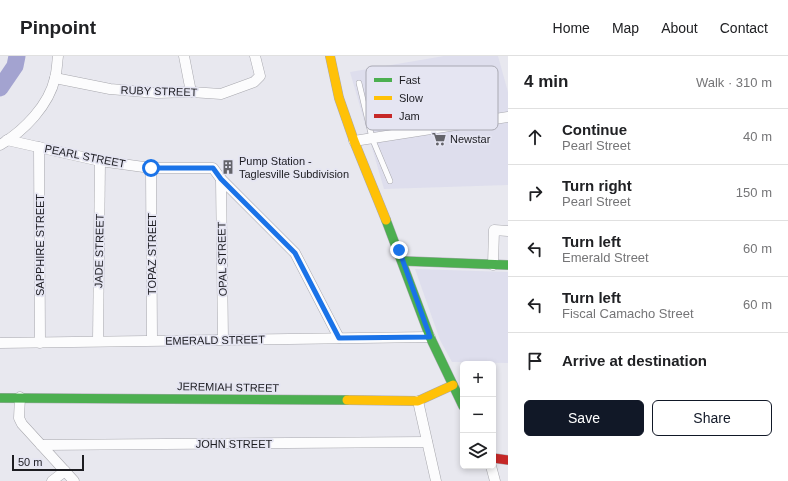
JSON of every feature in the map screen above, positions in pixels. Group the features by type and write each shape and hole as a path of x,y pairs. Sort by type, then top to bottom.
{"street":[{"path":"4,142 38,112 48,97 55,78 58,56"},
{"path":"184,56 191,92"},
{"name":"RUBY STREET","path":"55,78 110,89 157,93 191,92 221,94 254,82 260,76 255,56"},
{"path":"330,56 339,98 354,141 404,261 430,337 460,400"},
{"path":"498,119 508,117"},
{"path":"354,141 424,130"},
{"name":"PEARL STREET","path":"4,142 39,147 100,161 151,168 213,168 221,179 295,253 339,338"},
{"name":"SAPPHIRE STREET","path":"39,147 40,342"},
{"name":"JADE STREET","path":"98,341 100,161"},
{"name":"TOPAZ STREET","path":"151,168 152,340"},
{"name":"OPAL STREET","path":"221,179 223,339"},
{"path":"493,265 494,230 508,231"},
{"path":"404,261 493,265 508,264"},
{"name":"EMERALD STREET","path":"0,344 152,340 430,337"},
{"name":"JEREMIAH STREET","path":"0,398 418,401 453,385"},
{"path":"20,397 19,418 28,433 74,481"},
{"path":"418,401 436,481"},
{"name":"JOHN STREET","path":"41,445 427,442"},
{"path":"496,458 508,460"},
{"path":"492,469 495,481"},
{"path":"52,481 65,471"}],"lane":[{"path":"359,83 366,113"},
{"path":"370,130 390,181"}],"shaded area":[{"path":"444,56 498,56 508,92 508,185 384,189 367,130 498,130 498,66 385,66"},
{"path":"366,69 366,127 350,72"},
{"path":"415,269 508,272 508,363 496,363 496,361 452,362 440,340"}],"waterway":[{"path":"0,88 15,66 17,56"}],"traffic: fast":[{"path":"386,220 430,337 460,400"},
{"path":"403,261 508,265"},
{"path":"0,398 347,400"}],"traffic: slow":[{"path":"330,56 339,98 354,141 386,220"},
{"path":"347,400 418,401 453,385"}],"traffic: jam":[{"path":"496,458 508,460"}],"place":[{"name":"Newstar","path":"439,139"},
{"name":"Pump Station - Taglesville Subdivision","path":"228,167"}],"route":[{"path":"151,168 213,168 221,179 295,253 339,338 430,337 399,250"}]}
